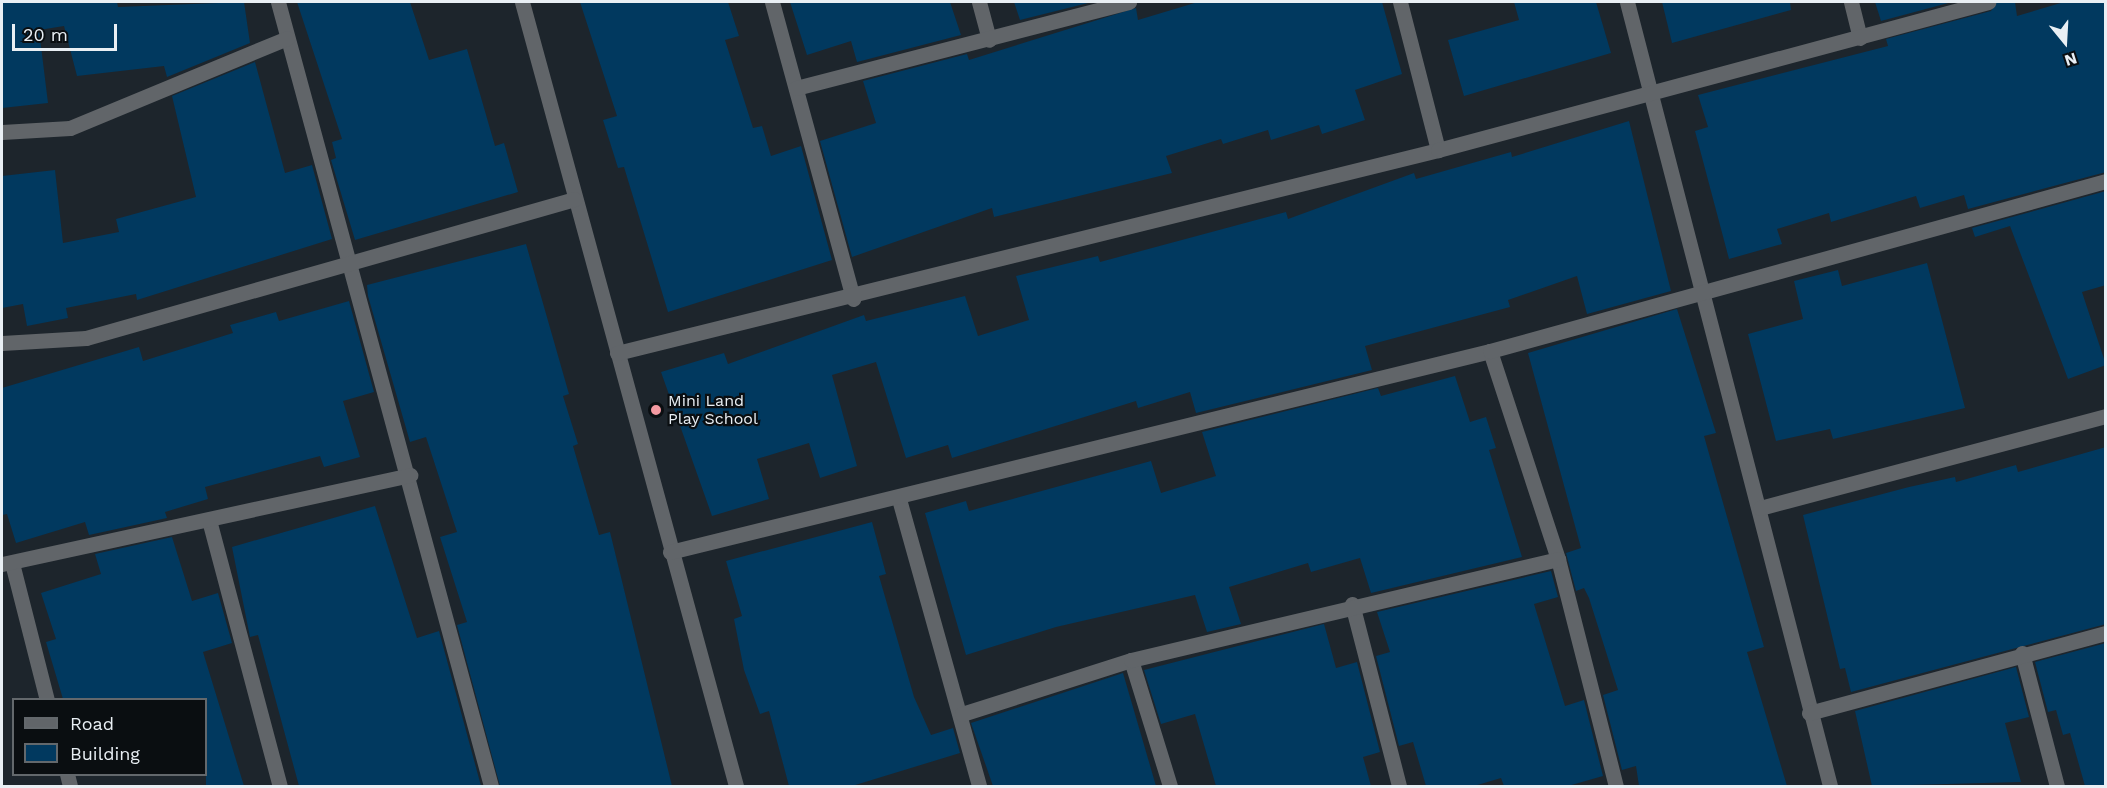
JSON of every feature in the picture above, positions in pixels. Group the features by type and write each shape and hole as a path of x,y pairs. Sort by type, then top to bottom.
{"street":[{"path":"278,2 346,266 410,475 491,786"},
{"path":"522,2 670,552 736,786"},
{"path":"772,2 853,299"},
{"path":"979,2 989,40"},
{"path":"796,88 1129,2"},
{"path":"1400,2 1438,150"},
{"path":"1627,2 1706,294 1809,713 1830,786"},
{"path":"1851,2 1860,38"},
{"path":"616,353 853,299 1438,150 1988,2"},
{"path":"2,132 70,128 287,38"},
{"path":"670,552 899,499 1490,351 1706,294 2106,181"},
{"path":"2,343 86,338 575,200"},
{"path":"1490,351 1558,559 1616,786"},
{"path":"1760,508 2106,416"},
{"path":"48,698 7,563 410,475"},
{"path":"899,499 962,714 979,786"},
{"path":"209,520 280,786"},
{"path":"962,714 1131,660 1352,604 1558,559"},
{"path":"1352,604 1399,786"},
{"path":"1809,713 2022,653 2106,633"},
{"path":"2022,653 2056,786"},
{"path":"1131,660 1170,786"}],"building":[{"path":"2,2 117,2 118,7 244,2 250,43 167,77 164,66 77,76 64,26 39,30 48,103 2,108"},
{"path":"297,2 410,2 429,60 467,49 495,146 504,143 518,192 355,240 331,160 336,158 332,142 342,139"},
{"path":"580,2 728,2 739,36 725,40 753,128 762,126 771,156 801,146 832,260 668,312 624,167 618,168 603,120 617,116"},
{"path":"790,2 950,2 961,35 857,62 851,41 807,55"},
{"path":"1014,2 1092,2 1020,20"},
{"path":"1198,2 1382,2 1402,74 1355,90 1365,120 1322,134 1319,125 1271,140 1268,130 1223,144 1221,139 1166,156 1172,173 994,217 992,208 852,257 820,141 876,123 863,81 967,54 969,60 1136,8 1138,20"},
{"path":"1514,2 1596,2 1611,53 1464,96 1448,40 1519,20"},
{"path":"1662,2 1790,2 1791,10 1672,43"},
{"path":"1875,2 1952,2 1881,21"},
{"path":"1997,2 2015,2 2017,16 2064,2 2106,2 2106,172 1968,209 1964,195 1920,208 1916,196 1831,222 1829,213 1777,229 1782,244 1729,259 1695,131 1708,127 1698,95 1888,46 1886,39 1991,11"},
{"path":"255,62 285,173 312,165 332,239 137,300 136,294 66,308 68,318 27,326 23,304 2,308 2,176 55,170 63,243 119,232 116,219 196,197 172,96"},
{"path":"1629,121 1671,291 1587,314 1577,276 1508,300 1510,307 1365,346 1372,370 1196,413 1190,392 1138,408 1136,401 952,458 948,445 906,458 876,362 832,375 857,466 820,478 809,443 757,459 769,499 712,516 661,372 724,353 728,364 864,315 866,321 965,296 978,336 1029,320 1016,276 1098,256 1100,262 1286,212 1288,219 1414,173 1416,179 1511,152 1512,157"},
{"path":"2106,191 2106,285 2082,292 2106,365 2068,379 2010,226 1975,237 1972,228"},
{"path":"526,244 569,394 563,396 578,444 573,446 599,535 610,532 672,786 500,786 457,625 467,622 440,537 457,532 426,437 410,442 368,296 367,285"},
{"path":"1927,263 1965,408 1833,439 1830,429 1776,441 1748,334 1803,319 1794,281 1838,270 1842,286"},
{"path":"349,301 374,392 343,401 360,457 324,467 320,456 205,487 208,499 165,512 167,518 89,535 85,522 16,543 7,514 2,515 2,388 139,347 143,361 233,333 230,325 276,312 279,321"},
{"path":"1677,309 1716,433 1704,436 1764,647 1747,652 1787,786 1639,786 1636,766 1622,770 1603,695 1618,690 1589,598 1584,588 1576,591 1566,553 1581,548 1528,353"},
{"path":"1455,376 1470,422 1486,417 1496,448 1489,450 1522,557 1371,593 1360,558 1311,572 1308,563 1229,587 1241,624 1207,632 1195,595 1056,627 966,655 925,513 966,501 969,511 1151,461 1161,493 1216,476 1202,432 1378,388 1381,396"},
{"path":"2106,447 2106,624 1851,692 1845,668 1840,669 1803,515 1955,477 1956,482 2016,465 2018,472"},
{"path":"375,506 417,638 439,631 481,786 299,786 258,635 250,637 232,547"},
{"path":"872,522 886,574 879,576 914,697 931,735 953,728 960,753 852,786 789,786 769,711 760,714 744,670 734,619 742,616 726,561"},
{"path":"172,537 192,601 218,593 232,643 203,652 244,786 206,786 207,698 63,698 46,642 56,639 41,593 101,574 95,554"},
{"path":"1551,571 1558,597 1534,604 1565,706 1584,700 1603,776 1568,786 1504,786 1501,778 1474,786 1426,786 1413,742 1399,746 1376,656 1390,652 1377,612"},
{"path":"1324,624 1336,668 1357,662 1380,752 1363,757 1371,786 1216,786 1195,714 1161,724 1144,670"},
{"path":"2106,643 2106,786 2085,786 2070,733 2063,735 2056,710 2048,712 2035,662"},
{"path":"2016,667 2029,717 2005,723 2021,782 1872,786 1855,711"},
{"path":"1123,673 1156,786 993,786 971,723"}],"place":[{"name":"Mini Land Play School","path":"656,410"}]}
